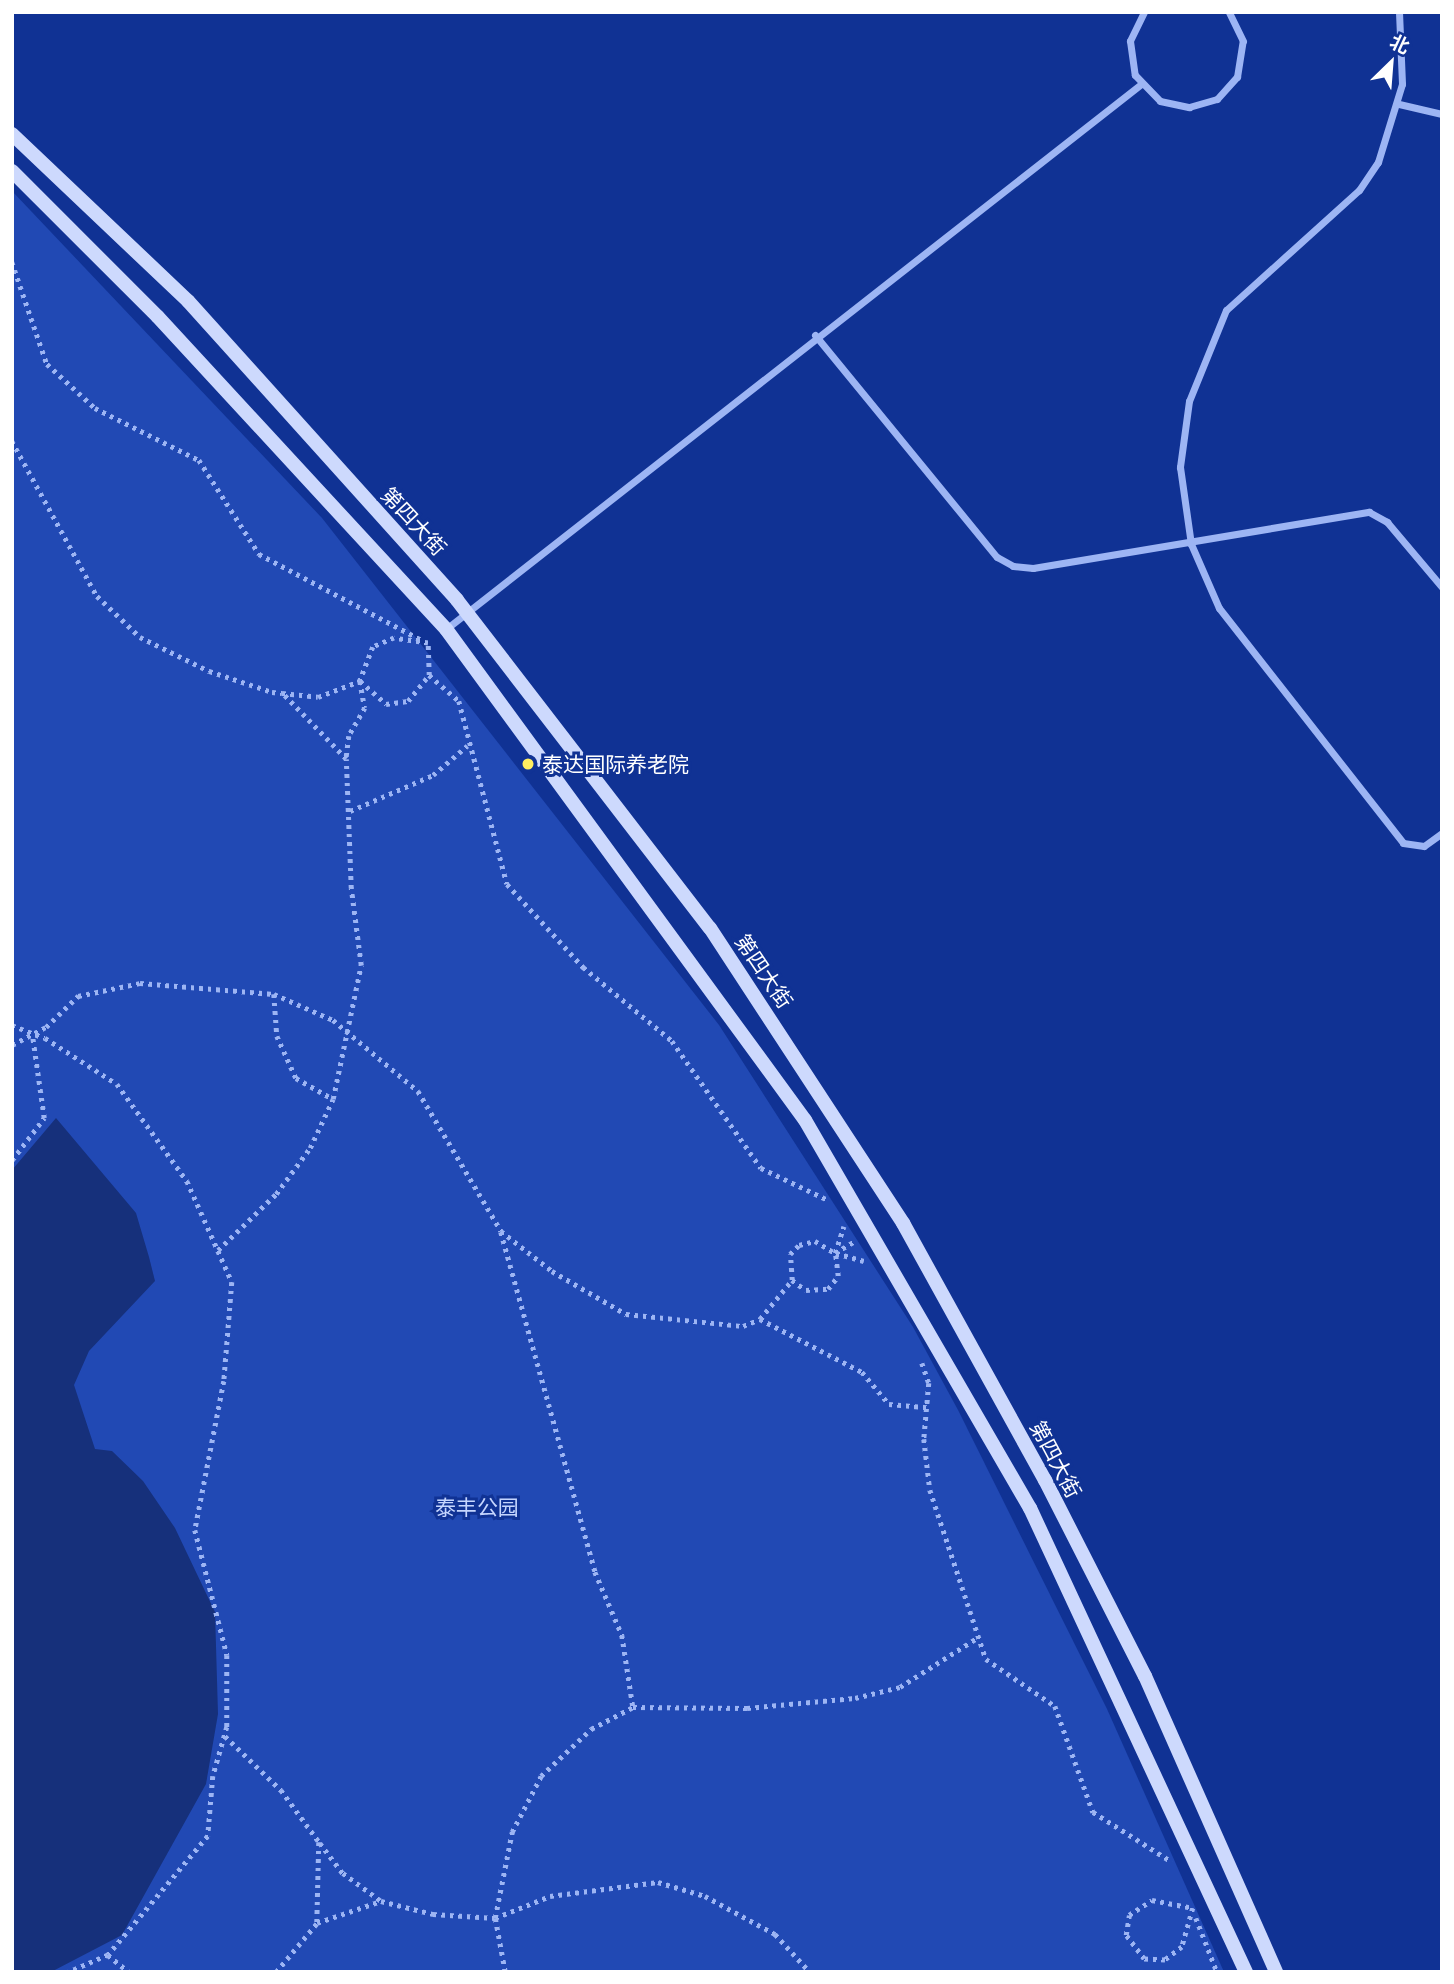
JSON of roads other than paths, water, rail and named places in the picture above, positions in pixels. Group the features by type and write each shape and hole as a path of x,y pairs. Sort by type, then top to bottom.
{"street":[{"path":"1144,12 1129,48 1140,84 1160,101 1182,107 1223,94 1244,56 1241,34 1229,12"},
{"path":"1399,12 1399,104 1367,180 1244,289 1214,331 1182,431 1180,482 1191,544 1219,608 1386,826 1403,843 1424,846 1442,834"},
{"path":"446,629 815,335 1140,84"},
{"path":"1399,104 1442,114"},
{"name":"第四大街","path":"12,134 188,301 467,612 710,928 902,1223 1145,1676 1276,1972"},
{"path":"12,172 158,317 446,629 714,990 873,1229 1030,1508 1246,1972"},
{"path":"815,335 997,556 1013,566 1191,544 1369,512 1387,522 1442,586"}],"place":[{"name":"泰达国际养老院","path":"528,764"}],"park label":[{"name":"泰丰公园","path":"477,1507"}]}
